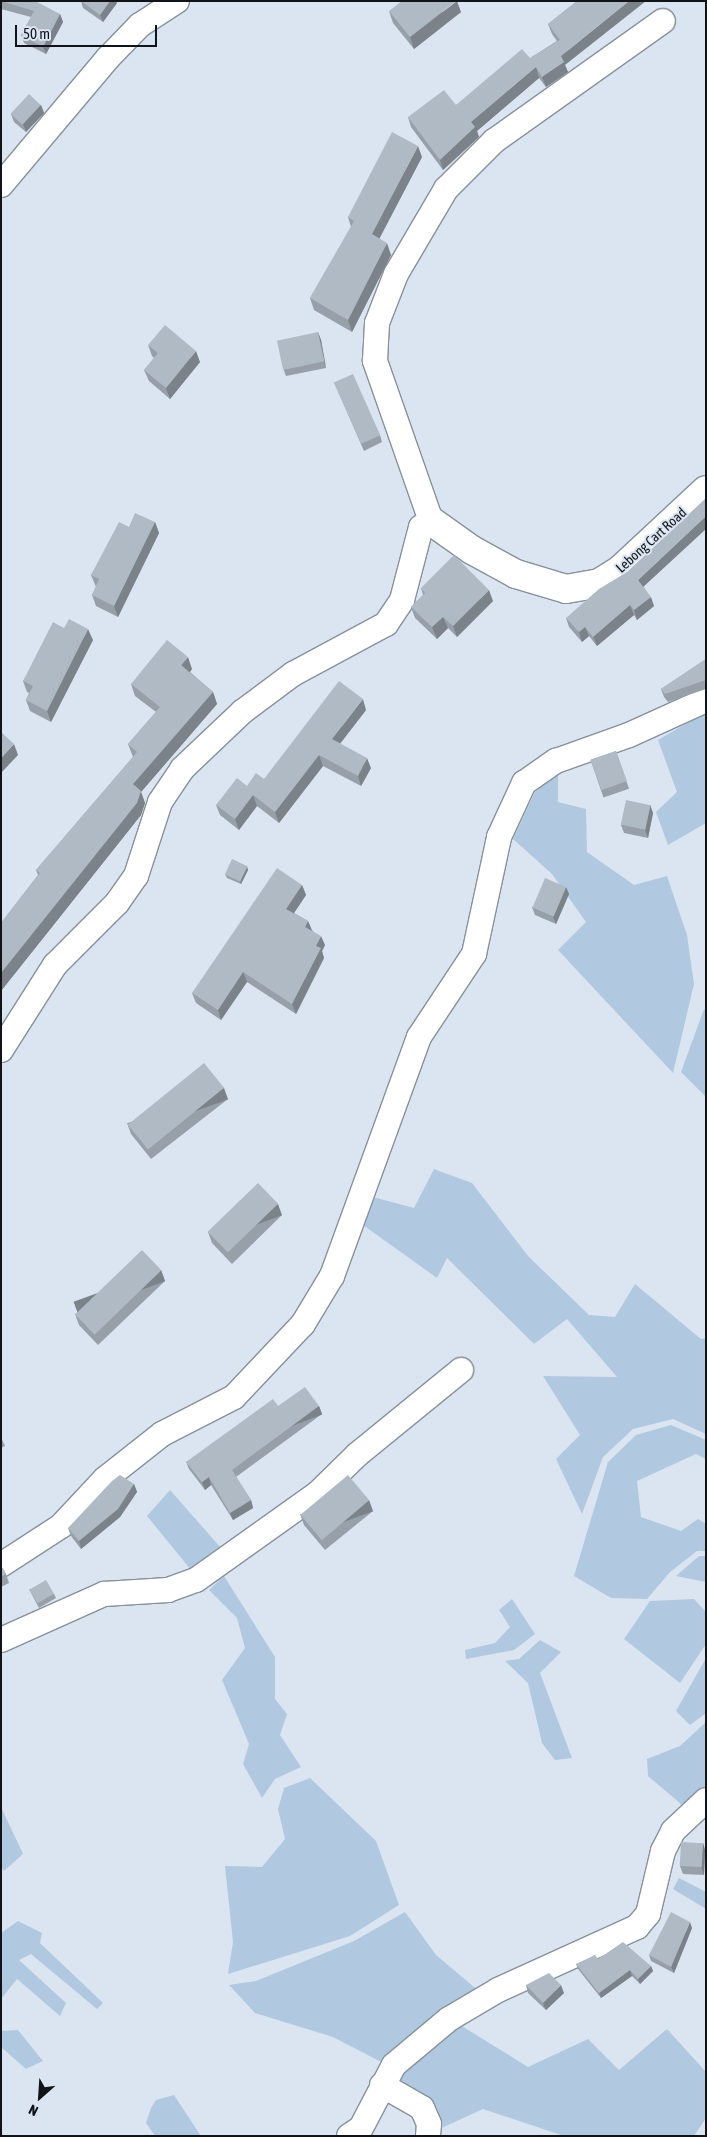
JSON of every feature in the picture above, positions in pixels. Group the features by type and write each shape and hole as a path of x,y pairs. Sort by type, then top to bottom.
{"highway":[{"name":"Lebong Cart Road","path":"431,521 516,574 566,588 599,583 620,570 706,490"}],"street":[{"path":"1,185 108,58 140,25 177,1"},
{"path":"1,1050 55,965 117,903 136,876 160,802 182,769 242,712 293,674 386,624 402,600 420,527 431,521 375,361 377,323 396,274 446,189 494,141 663,21"},
{"path":"1,1565 61,1526 105,1479 162,1434 234,1397 303,1324 332,1276 419,1037 474,954 499,837 524,783 556,761 629,735 706,700"},
{"path":"1,1640 104,1594 168,1590 196,1580 318,1493 358,1454 461,1370"},
{"path":"349,2136 361,2128 382,2085 408,2050 472,2003 637,1927 648,1914 663,1851 674,1831 706,1800"},
{"path":"382,2085 422,2108 429,2124 428,2136"}],"shaded area":[{"path":"706,712 706,823 668,845 656,812 677,792 658,740"},
{"path":"558,773 558,802 586,809 587,852 634,885 667,876 687,935 694,984 673,1073 558,950 586,922 552,874 513,839 535,792"},
{"path":"704,1009 706,1011 706,1097 681,1072"},
{"path":"434,1169 472,1183 528,1256 589,1315 615,1317 635,1284 701,1339 706,1338 706,1434 673,1419 633,1429 603,1457 582,1514 556,1459 580,1435 543,1376 617,1377 567,1319 534,1344 447,1258 437,1278 363,1225 369,1196 414,1208"},
{"path":"671,1425 706,1440 706,1459 696,1454 637,1481 641,1517 681,1531 698,1519 706,1524 706,1551 697,1551 670,1572 647,1599 611,1598 574,1576 608,1462 636,1435"},
{"path":"170,1490 221,1548 191,1570 147,1516"},
{"path":"699,1556 706,1556 706,1582 676,1576"},
{"path":"224,1576 275,1657 275,1699 287,1714 280,1735 301,1767 275,1779 262,1798 243,1764 249,1744 222,1680 245,1648 237,1618 209,1590"},
{"path":"512,1599 535,1634 514,1650 466,1659 465,1650 495,1643 510,1627 499,1610"},
{"path":"694,1599 706,1612 706,1644 680,1683 624,1639 650,1601"},
{"path":"540,1640 561,1652 540,1673 572,1758 555,1760 542,1743 528,1683 505,1661 519,1659"},
{"path":"706,1658 706,1713 690,1725 676,1711"},
{"path":"706,1722 706,1796 688,1810 648,1776 647,1759 680,1746"},
{"path":"310,1778 376,1841 399,1905 350,1936 228,1974 233,1942 225,1866 262,1867 285,1839 278,1809 284,1788"},
{"path":"1,1807 23,1854 4,1871 1,1866"},
{"path":"679,1878 706,1892 706,1909 673,1889"},
{"path":"405,1912 436,1955 480,1992 387,2065 333,2037 255,2013 229,1985 256,1981 354,1941"},
{"path":"18,1921 42,1933 40,1943 103,2003 97,2009 31,1954 19,1960 66,2003 60,2016 17,1979 1,1999 1,1933"},
{"path":"457,2023 528,2067 588,2039 619,2070 667,2029 706,2072 706,2118 694,2136 564,2136 483,2109 435,2131 394,2080"},
{"path":"18,2030 43,2061 26,2069 1,2047 1,2031"},
{"path":"174,2095 201,2136 155,2136 146,2123 156,2100"}],"building":[{"path":"1,1 35,1 60,14 43,47 21,35 34,11"},
{"path":"81,1 110,1 100,15"},
{"path":"402,1 456,1 410,37 389,11"},
{"path":"577,1 629,1 561,56 564,62 542,77 536,67 471,122 475,127 440,160 408,117 444,90 456,105 522,49 530,58 560,40 548,24"},
{"path":"29,94 41,105 22,125 11,114"},
{"path":"392,132 418,146 372,234 387,243 348,320 310,298 354,221 348,217"},
{"path":"165,325 196,351 166,388 144,370 158,353 148,345"},
{"path":"318,332 324,361 283,370 277,341"},
{"path":"353,374 380,435 361,444 334,383"},
{"path":"706,498 706,516 638,580 651,597 634,610 630,605 593,637 585,627 579,632 566,618 599,589 627,572"},
{"path":"135,513 155,522 114,606 92,595 99,579 91,575 119,522 129,527"},
{"path":"454,555 489,590 453,626 443,617 432,627 411,607 425,593 421,588"},
{"path":"69,619 88,629 47,711 26,700 33,686 23,681 53,622 64,628"},
{"path":"167,640 188,657 181,665 213,692 133,784 141,791 137,803 1,973 1,923 40,873 36,870 137,752 128,744 160,707 131,684"},
{"path":"706,659 706,680 665,694 661,689"},
{"path":"339,681 363,699 332,739 367,758 358,776 319,755 275,812 253,795 235,819 216,805 237,778 247,786 256,773 264,779"},
{"path":"1,732 14,744 1,758"},
{"path":"616,751 627,781 602,790 591,760"},
{"path":"626,800 650,805 645,830 621,824"},
{"path":"232,859 247,866 240,882 225,874"},
{"path":"277,868 302,885 286,909 308,921 305,927 321,936 316,946 321,948 292,1004 243,972 218,1010 192,993"},
{"path":"545,878 566,887 554,916 532,907"},
{"path":"204,1063 224,1088 148,1150 128,1125"},
{"path":"258,1183 278,1204 228,1252 208,1232"},
{"path":"142,1250 161,1270 95,1335 75,1315"},
{"path":"305,1387 319,1406 232,1470 251,1500 230,1513 209,1477 202,1482 186,1462 273,1399 278,1406"},
{"path":"120,1475 134,1484 118,1509 79,1541 68,1528 112,1481"},
{"path":"348,1475 369,1500 322,1540 301,1515"},
{"path":"1,1568 3,1568 6,1574 1,1577"},
{"path":"46,1580 54,1594 38,1603 30,1590"},
{"path":"681,1842 703,1843 702,1867 680,1866"},
{"path":"671,1912 690,1922 671,1967 649,1955"},
{"path":"623,1942 651,1966 638,1979 630,1970 599,1993 576,1964 595,1955 598,1959"},
{"path":"549,1973 561,1985 543,2003 526,1985"}]}
